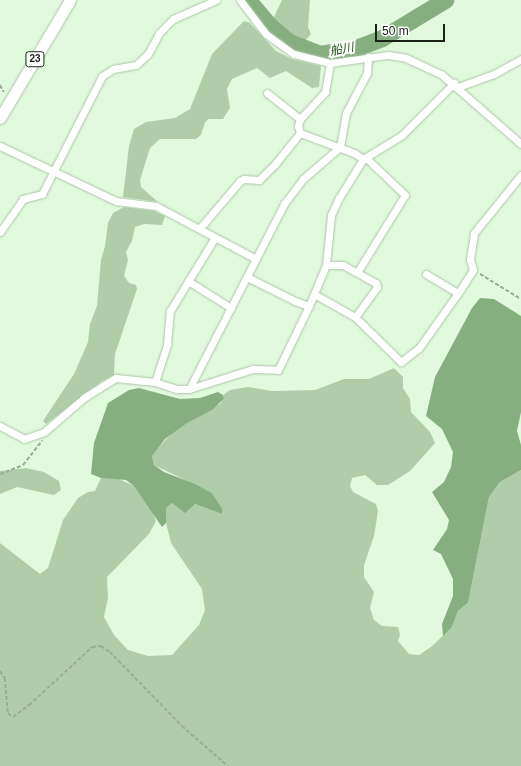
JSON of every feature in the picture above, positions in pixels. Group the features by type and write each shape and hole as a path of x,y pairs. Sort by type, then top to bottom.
{"main road":[{"name":"23","path":"0,118 70,0"}],"street":[{"path":"0,232 23,199 42,194 102,76 113,69 136,65 148,54 159,34 173,19 216,0"},
{"path":"240,0 266,34 280,46 294,54 330,63 388,54 406,58 441,74 456,85 520,142"},
{"path":"189,389 290,194 303,179 340,147 346,113 368,68 368,57"},
{"path":"0,426 24,439 44,432 85,397 116,378 155,382 177,389 189,389 252,369 278,370 309,306 326,265 331,215 365,158 402,135 456,85 494,74 521,59"},
{"path":"300,133 298,126 300,119 325,92 330,63"},
{"path":"267,93 300,119"},
{"path":"200,228 240,181 248,178 254,181 264,176 300,133"},
{"path":"300,133 340,147 365,158 405,195 358,271"},
{"path":"0,146 54,170 116,201 156,206 200,228 214,239 256,259"},
{"path":"314,294 355,317 401,362 419,348 473,270 470,259 474,233 519,180"},
{"path":"155,382 167,344 170,311 214,239"},
{"path":"326,265 343,265 358,271 369,277 377,287 355,317"},
{"path":"426,274 458,293"},
{"path":"247,277 295,302 309,306"},
{"path":"188,281 231,308"}],"path":[{"path":"473,270 521,299"},
{"path":"0,474 23,466 41,445 44,432"},
{"path":"0,671 5,678 8,713 12,717 29,705 92,647 101,646 110,652 182,726 228,766"}],"shaded area":[{"path":"282,0 310,0 308,27 311,34 304,42 293,38 273,19"},
{"path":"244,21 250,23 276,51 292,59 321,66 319,87 312,88 286,71 270,78 257,68 232,79 227,89 230,108 223,119 209,119 205,122 201,135 196,139 160,139 150,148 140,180 141,187 158,202 123,197 129,146 134,129 146,122 175,118 190,109 212,54"},
{"path":"124,207 154,211 165,216 162,225 144,224 135,227 132,241 126,252 128,260 124,276 129,283 136,285 137,289 115,354 114,375 102,381 46,424 43,421 74,374 88,342 90,324 97,306 101,260 105,246 108,223 113,213"},
{"path":"480,298 494,299 521,316 521,412 517,431 521,445 521,470 500,482 489,497 468,603 458,611 452,627 443,636 442,624 453,596 453,579 441,554 433,550 447,529 449,520 432,492 444,482 451,467 453,452 442,429 426,416 435,377 472,308"},
{"path":"394,368 403,377 403,388 410,399 411,412 430,432 435,443 410,471 388,485 377,485 365,475 352,478 350,486 353,492 376,504 378,511 374,536 364,565 364,577 374,592 370,608 374,620 382,626 398,627 400,635 398,641 409,654 419,655 431,647 452,627 458,611 468,603 489,497 500,482 521,470 521,766 0,766 0,543 40,574 48,568 63,520 78,498 88,492 95,491 101,478 117,478 134,486 150,505 156,521 149,534 107,577 108,598 104,617 114,635 128,650 148,656 172,655 199,625 205,610 202,589 171,543 166,523 166,508 172,503 179,505 182,511 195,504 222,514 222,508 212,493 154,465 152,456 156,450 176,429 220,404 224,399 223,395 230,390 248,387 272,391 315,390 344,379 369,379"},
{"path":"139,388 180,399 200,398 218,392 223,395 224,399 212,410 187,423 165,439 152,456 154,465 164,472 195,484 212,493 222,508 222,514 195,504 185,513 172,503 166,508 166,523 162,527 134,486 126,480 101,478 91,474 94,443 108,403 129,390"},
{"path":"26,468 44,472 59,481 61,490 54,495 17,487 0,494 0,471"}],"waterway":[{"name":"船川","path":"248,0 270,26 289,42 320,54 356,48 382,38 445,0"}]}
